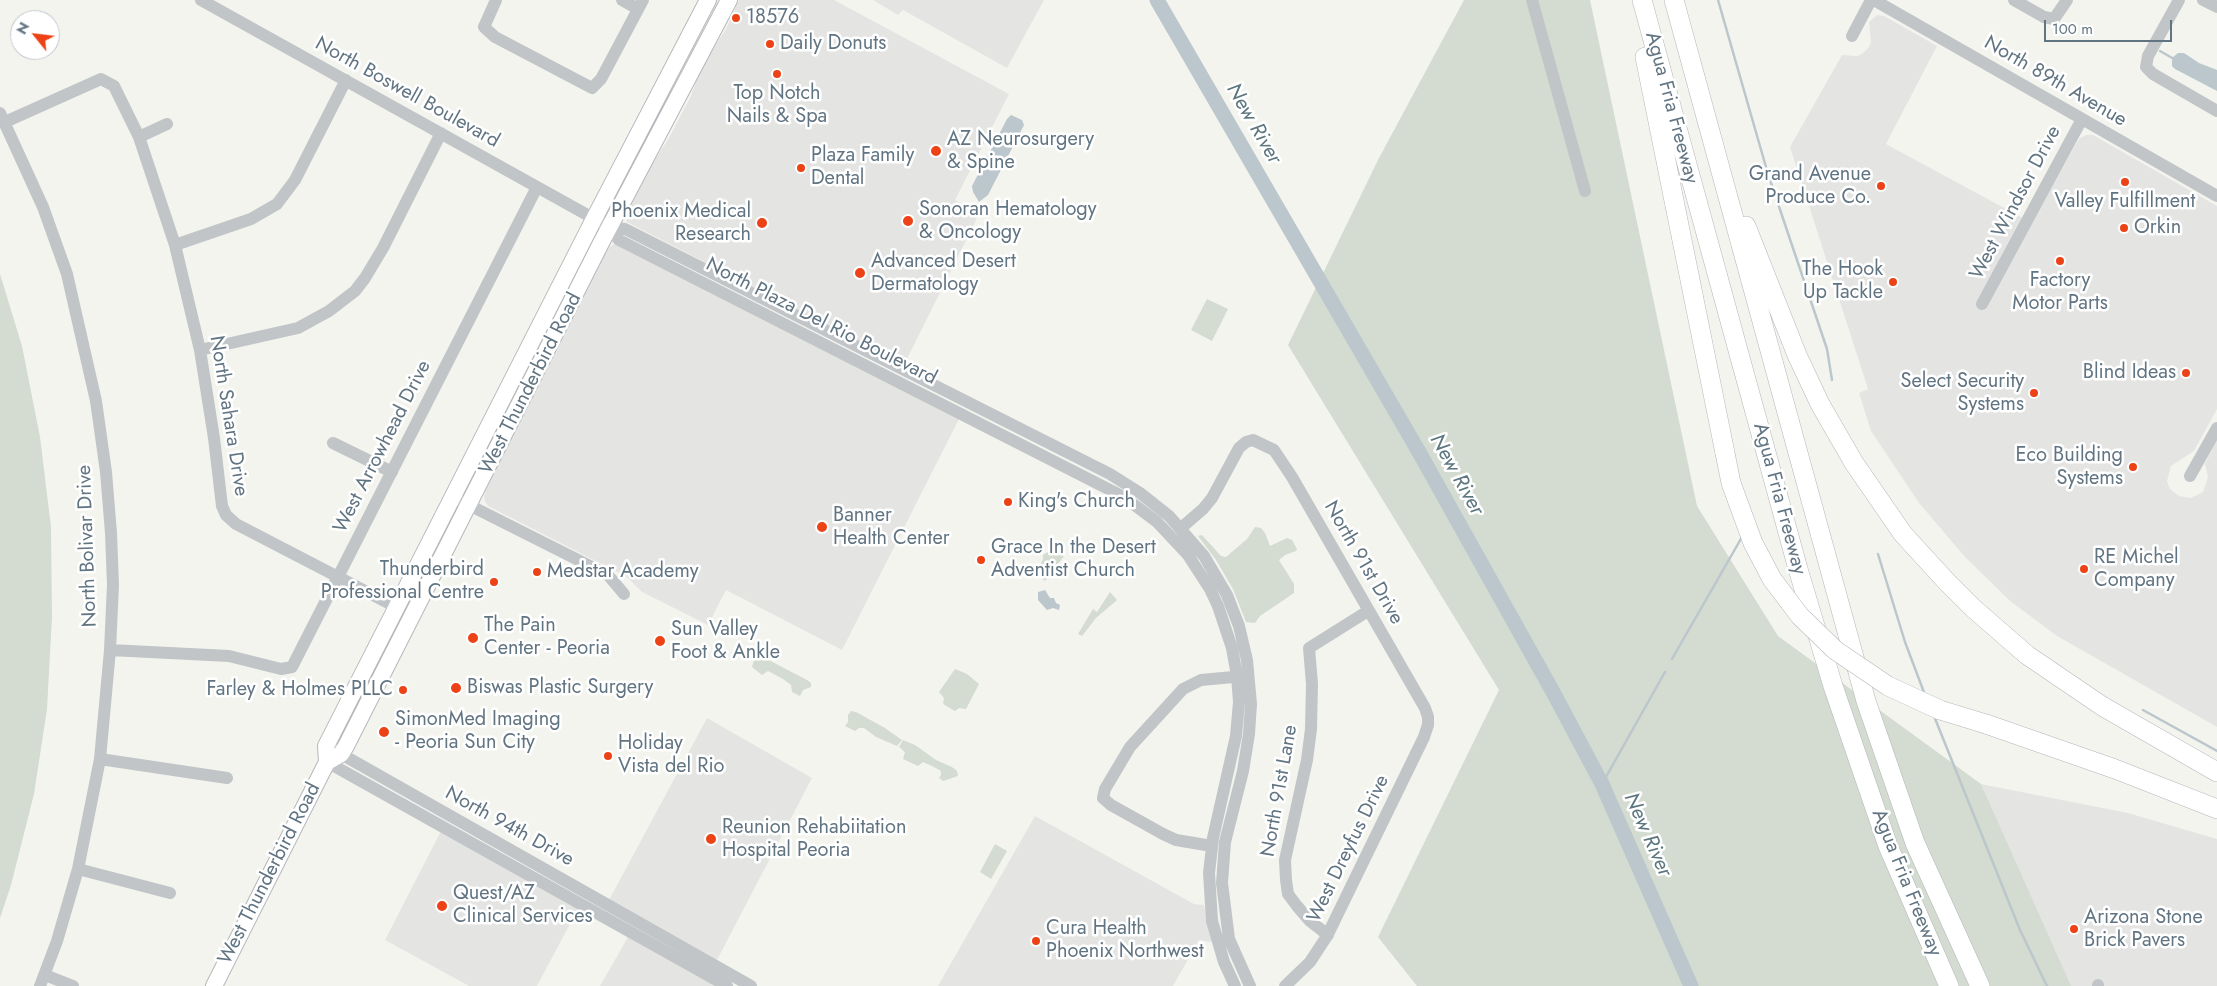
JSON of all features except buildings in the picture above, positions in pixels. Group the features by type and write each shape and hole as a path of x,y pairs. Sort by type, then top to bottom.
{"highway":[{"path":"1632,0 1640,28 1732,484 1753,543 1772,579 1806,622 1851,663 1888,686 1940,710 2115,769 2217,809"},
{"name":"Agua Fria Freeway","path":"1642,0 1798,569 1833,686 1888,846 1949,986"},
{"name":"Agua Fria Freeway","path":"1674,0 1866,701 1916,843 1980,986"},
{"path":"1719,168 1744,218 1796,355 1820,404 1854,463 1903,534 1973,608 2041,666 2102,706 2217,772"}],"main road":[{"name":"West Thunderbird Road","path":"214,986 332,754 396,607 708,0"},
{"name":"West Thunderbird Road","path":"332,754 384,670 470,505 609,227 729,0"},
{"path":"384,670 387,648 401,614 400,609 396,607"}],"street":[{"name":"North Boswell Boulevard","path":"201,0 594,219"},
{"path":"496,0 484,27 495,37 592,88 601,79 640,4 622,0"},
{"path":"1532,0 1585,191"},
{"path":"1852,36 1873,0"},
{"name":"North 89th Avenue","path":"1873,0 2217,196"},
{"path":"2014,0 2044,17 2054,19 2067,0"},
{"path":"2179,0 2148,56 2146,67 2153,74 2217,111"},
{"path":"2204,0 2217,8"},
{"name":"North Sahara Drive","path":"2,118 101,79 114,86 139,138 175,245 200,350 221,497 226,515 236,524 396,607"},
{"path":"175,245 251,219 277,204 295,180 346,80"},
{"name":"North Bolivar Drive","path":"2,118 43,207 66,274 96,401 106,472 111,533 113,585 110,650 100,759 78,869 57,941 42,981"},
{"name":"West Windsor Drive","path":"1982,304 2082,119"},
{"path":"139,138 167,124"},
{"path":"200,350 298,328 329,311 354,291 365,278 383,248 441,133"},
{"name":"West Arrowhead Drive","path":"110,650 228,656 282,669 292,667 537,187"},
{"path":"594,219 609,227"},
{"name":"North Plaza Del Rio Boulevard","path":"609,227 625,229 1110,474 1143,503 1181,528 1204,556 1215,585"},
{"name":"North Plaza Del Rio Boulevard","path":"609,227 619,240 1110,490 1143,503 1215,585 1233,609 1239,626 1243,676 1251,704 1247,752 1223,856 1218,920 1250,986"},
{"path":"699,280 705,269"},
{"path":"804,335 811,322"},
{"path":"876,371 882,359"},
{"path":"950,408 956,396"},
{"path":"2190,476 2217,428"},
{"path":"1017,442 1022,430"},
{"name":"North 91st Drive","path":"1181,528 1203,509 1212,498 1239,448 1246,442 1253,440 1274,450 1426,708 1428,717"},
{"path":"333,443 392,472"},
{"path":"452,496 608,575 624,594"},
{"name":"North 91st Lane","path":"1328,935 1310,921 1297,906 1288,894 1286,880 1285,860 1307,760 1311,729 1312,684 1308,648 1368,611"},
{"path":"1212,846 1176,840 1110,805 1103,798 1105,789 1130,747 1183,690 1201,680 1243,676"},
{"name":"North Plaza Del Rio Boulevard","path":"1235,986 1224,962 1218,920 1209,879 1212,846 1236,736 1243,676"},
{"name":"West Dreyfus Drive","path":"1285,986 1310,962 1328,935 1424,737 1428,725 1428,717"},
{"name":"North 94th Drive","path":"332,754 433,813 588,893 632,926 727,986"},
{"path":"100,759 227,778"},
{"name":"North 94th Drive","path":"433,813 582,905 632,926 751,986"},
{"path":"78,869 170,893"},
{"path":"582,905 588,893"},
{"path":"42,981 73,986"}],"shaded area":[{"path":"739,0 834,0 1009,94 955,200 980,212 904,365 627,222 625,213 646,173 669,138 691,96 701,67 726,29"},
{"path":"873,0 1044,0 1007,68 903,10 898,15"},
{"path":"1464,0 1590,0 1697,506 1778,636 1981,784 2071,986 1417,986 1378,937 1499,690 1288,345 1379,158"},
{"path":"1877,15 1884,16 1937,46 1886,144 2032,223 2076,144 2080,138 2087,135 2093,135 2217,206 2217,409 2194,451 2171,466 2167,481 2170,489 2179,496 2191,498 2203,492 2208,477 2205,464 2217,439 2217,727 2057,636 2010,601 1965,557 1919,503 1871,431 1859,393 1868,389 1790,147 1842,55 1857,56 1869,47 1871,42 1869,22"},
{"path":"2178,53 2184,53 2199,63 2217,70 2217,91 2175,69 2172,66 2172,58"},
{"path":"1011,115 1022,120 1024,125 988,195 979,202 972,186 1007,119"},
{"path":"614,244 959,419 842,650 726,590 708,625 642,592 627,577 488,506 485,501 484,496 488,483 607,249"},
{"path":"0,274 22,346 40,437 51,527 52,617 47,709 34,794 11,885 0,918"},
{"path":"1207,299 1228,309 1212,341 1191,330"},
{"path":"1255,527 1261,528 1265,533 1270,546 1287,538 1292,540 1297,549 1279,560 1294,584 1294,593 1260,616 1255,623 1246,622 1233,589 1216,560 1198,536 1202,535 1221,556 1226,557 1247,539"},
{"path":"1051,550 1064,556 1045,581 1036,573 1043,555"},
{"path":"1045,590 1050,598 1054,598 1056,603 1060,605 1059,610 1053,608 1047,610 1038,600 1038,592"},
{"path":"1110,592 1117,600 1096,618 1082,636 1078,634 1093,609 1097,612"},
{"path":"759,655 807,680 811,683 811,687 803,690 800,696 792,692 791,685 783,679 768,671 762,675 752,667 755,656"},
{"path":"955,669 967,674 979,684 966,709 959,708 955,711 943,704 944,698 939,692"},
{"path":"851,711 885,728 902,740 897,746 876,737 864,728 859,728 855,731 845,726"},
{"name":"Reunion Rehabiitation Hospital Peoria","path":"707,718 812,778 717,960 609,900"},
{"path":"903,740 915,745 936,760 952,767 957,771 958,776 943,781 939,778 941,771 932,766 923,762 918,766 903,759 905,752 899,747"},
{"path":"1981,784 2128,813 2217,839 2217,986 2067,986"},
{"path":"1035,816 1194,904 1204,905 1212,942 1199,940 1173,986 938,986"},
{"path":"441,831 578,909 537,986 469,986 385,940"},
{"path":"995,844 1007,851 991,879 980,872"},
{"path":"628,937 715,986 600,986"}],"waterway":[{"name":"New River","path":"1157,0 1419,452 1553,692 1602,784 1691,986"},
{"path":"1718,0 1768,174 1827,349 1832,380"},
{"path":"2160,51 2174,59"},
{"path":"1672,659 1742,537"},
{"path":"1878,554 1905,642 1925,695"},
{"path":"1602,784 1665,672"},
{"path":"2143,710 2217,751"},
{"path":"1934,716 2020,930 2047,986"}],"place":[{"name":"18576","path":"736,18"},
{"name":"Daily Donuts","path":"770,44"},
{"name":"Top Notch Nails & Spa","path":"777,74"},
{"name":"AZ Neurosurgery & Spine","path":"936,151"},
{"name":"Plaza Family Dental","path":"801,168"},
{"name":"Valley Fulfillment","path":"2125,182"},
{"name":"Grand Avenue Produce Co.","path":"1881,186"},
{"name":"Sonoran Hematology & Oncology","path":"908,221"},
{"name":"Phoenix Medical Research","path":"762,223"},
{"name":"Orkin","path":"2124,228"},
{"name":"Factory Motor Parts","path":"2060,261"},
{"name":"Advanced Desert Dermatology","path":"860,273"},
{"name":"The Hook Up Tackle","path":"1893,282"},
{"name":"Blind Ideas","path":"2186,373"},
{"name":"Select Security Systems","path":"2034,393"},
{"name":"Eco Building Systems","path":"2133,467"},
{"name":"King's Church","path":"1008,502"},
{"name":"Banner Health Center","path":"822,527"},
{"name":"Grace In the Desert Adventist Church","path":"981,560"},
{"name":"RE Michel Company","path":"2084,569"},
{"name":"Medstar Academy","path":"537,572"},
{"name":"Thunderbird Professional Centre","path":"494,582"},
{"name":"The Pain Center - Peoria","path":"473,638"},
{"name":"Sun Valley Foot & Ankle","path":"660,641"},
{"name":"Biswas Plastic Surgery","path":"456,688"},
{"name":"Farley & Holmes PLLC","path":"403,690"},
{"name":"SimonMed Imaging - Peoria Sun City","path":"384,732"},
{"name":"Holiday Vista del Rio","path":"608,756"},
{"name":"Reunion Rehabiitation Hospital Peoria","path":"711,839"},
{"name":"Quest/AZ Clinical Services","path":"442,906"},
{"name":"Arizona Stone Brick Pavers","path":"2074,929"},
{"name":"Cura Health Phoenix Northwest","path":"1036,941"}]}
